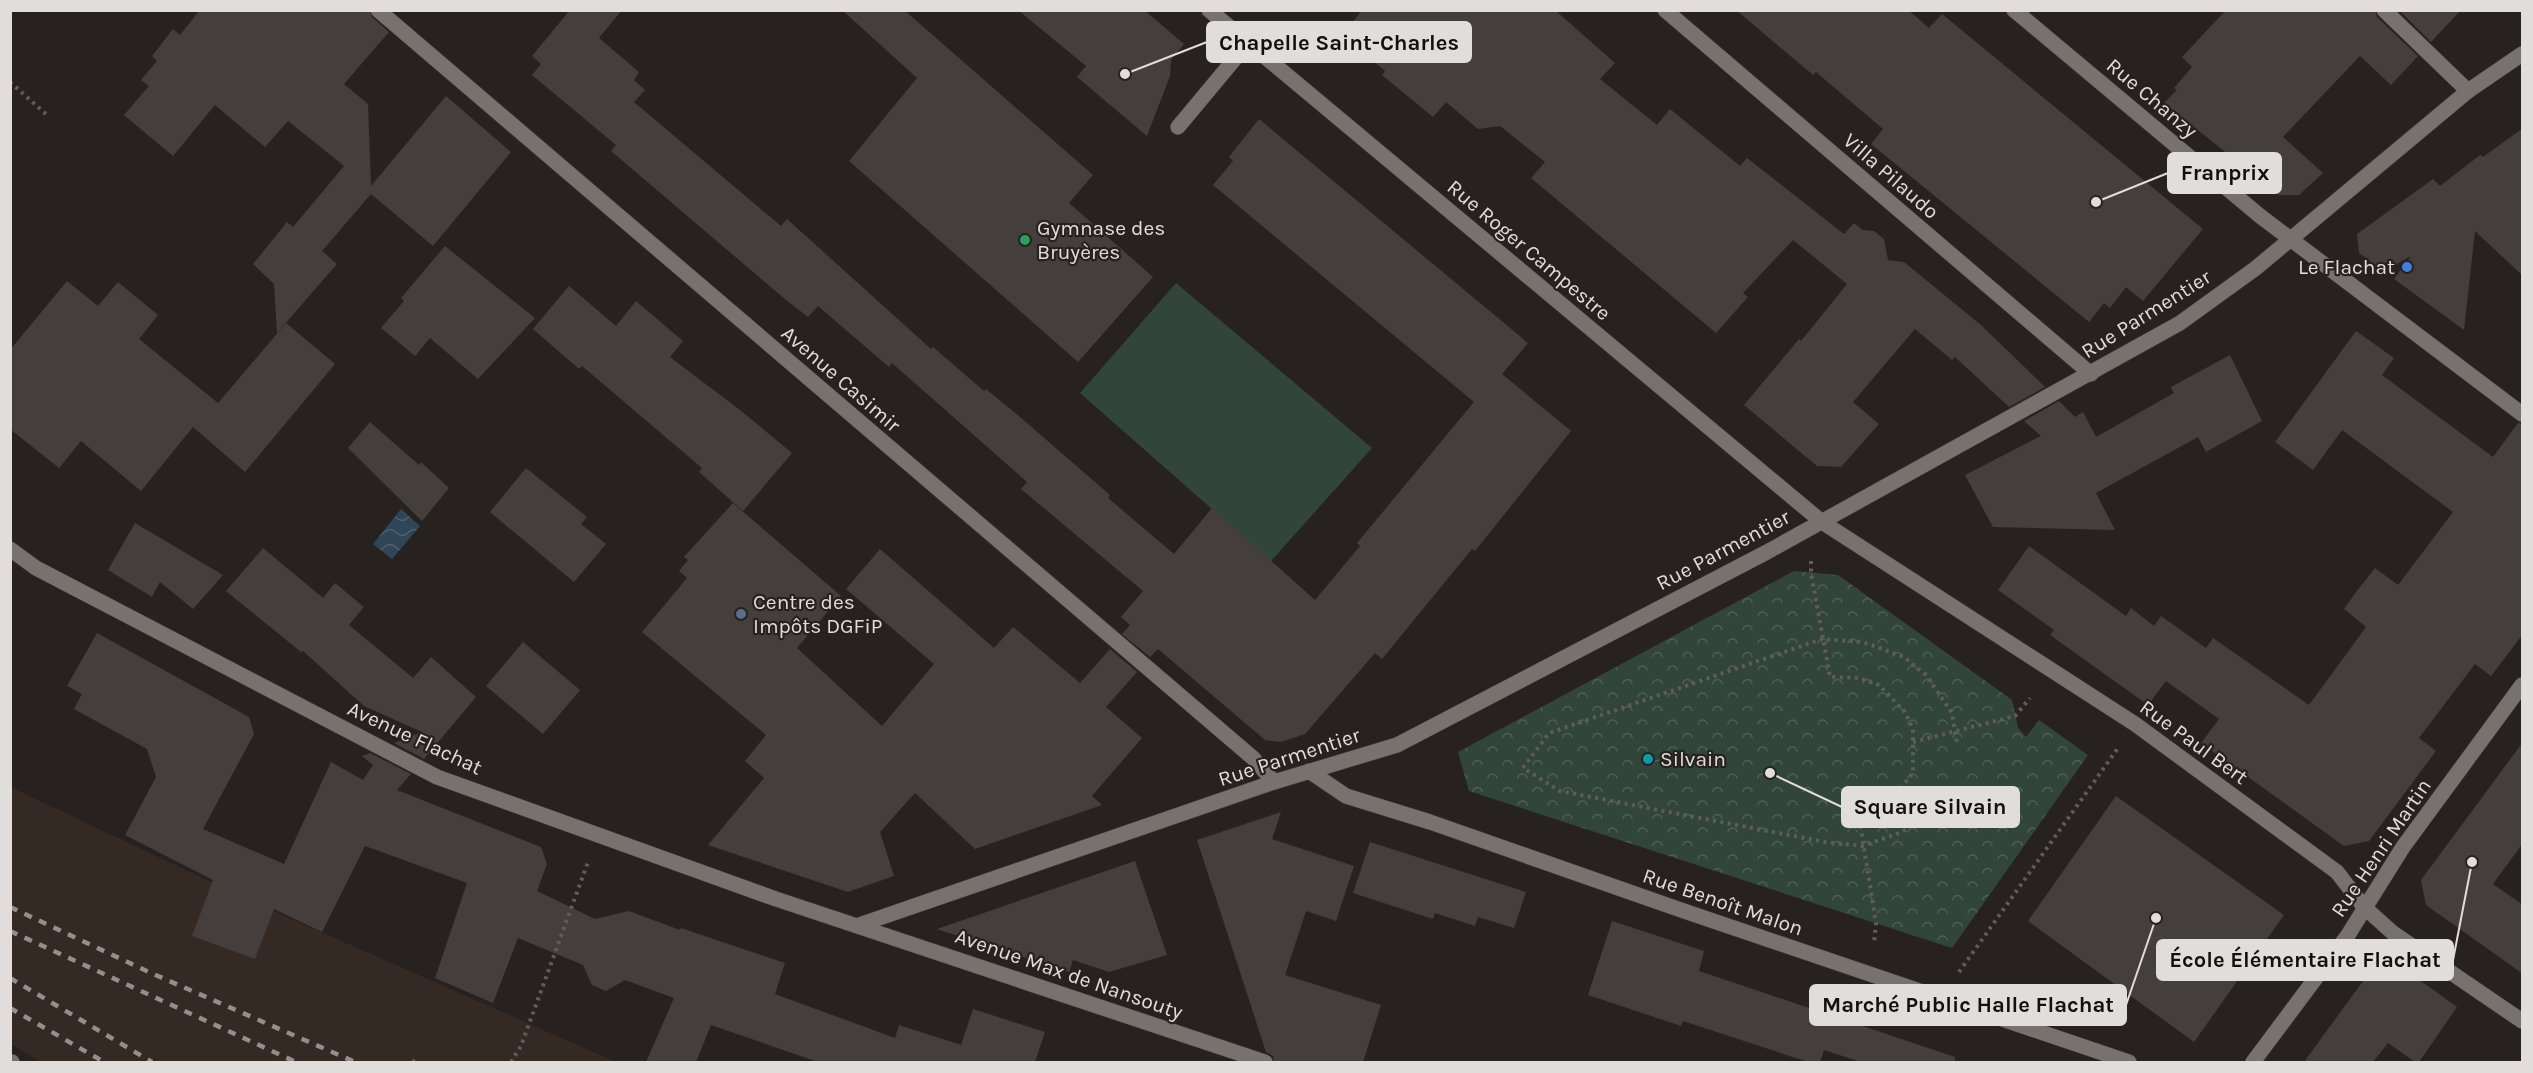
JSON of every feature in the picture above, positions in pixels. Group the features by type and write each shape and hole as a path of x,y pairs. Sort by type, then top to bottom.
{"street":[{"name":"Avenue Casimir","path":"378,10 1253,758 1274,782"},
{"name":"Rue Roger Campestre","path":"1209,10 1822,522"},
{"name":"Villa Pilaudo","path":"1665,10 2091,374"},
{"name":"Rue Chanzy","path":"2014,10 2260,216 2523,414"},
{"path":"2384,10 2468,91"},
{"path":"1178,127 1248,43"},
{"name":"Rue Parmentier","path":"860,926 1274,782 1397,745 1822,522 2180,323 2256,268 2468,91 2523,54"},
{"name":"Rue Paul Bert","path":"1822,522 2135,724 2337,872 2364,907 2393,933 2523,1021"},
{"name":"Avenue Flachat","path":"10,549 36,568 437,777 597,836 860,926"},
{"name":"Rue Henri Martin","path":"2253,1062 2348,935 2403,847 2523,685"},
{"name":"Rue Benoît Malon","path":"1309,771 1346,796 1430,822 2129,1062"},
{"name":"Avenue Max de Nansouty","path":"860,926 1265,1062"}],"path":[{"path":"10,82 46,114"},
{"path":"1811,560 1822,639 1830,677 1859,678 1879,685 1905,712 1913,729 1913,773 1888,804 1860,822 1876,923 1872,974"},
{"path":"1926,820 1863,846 1825,842 1560,791 1523,768 1549,733 1822,639 1863,642 1904,657 1926,675 1952,713 1957,743"},
{"path":"1913,742 2016,716 2030,698"},
{"path":"1942,997 2135,724"},
{"path":"511,1062 521,1046 597,836"}],"shaded area":[{"path":"10,787 264,907 616,1062 41,1062 11,1044"}],"green space":[{"path":"1176,283 1372,448 1271,561 1080,393"},
{"path":"1794,571 1838,575 2012,700 2018,728 2026,737 2039,720 2088,755 1952,948 1469,791 1458,752"}],"water":[{"path":"401,509 420,526 392,559 373,544"}],"building":[{"path":"200,10 369,10 372,17 389,32 344,84 368,104 371,186 446,96 511,152 433,246 371,194 322,251 337,264 277,333 274,284 253,264 287,222 293,227 344,166 288,121 265,147 215,105 173,156 124,115 149,86 141,80 157,61 152,56 173,29 180,35"},
{"path":"570,10 622,10 599,38 639,72 634,80 645,90 634,102 781,226 787,219 931,349 933,347 984,391 986,389 1020,417 1110,495 1108,498 1174,554 1212,508 1315,600 1360,546 1357,543 1474,402 1213,185 1233,161 1229,157 1259,119 1528,343 1502,374 1571,431 1475,551 1472,549 1382,659 1375,653 1305,734 1281,742 1265,740 1158,649 1150,657 1122,634 1130,625 1121,617 1143,591 1021,489 1027,482 892,363 889,367 818,306 808,317 786,300 611,151 616,145 532,75 541,64 532,56"},
{"name":"Gymnase des Bruyères","path":"842,10 904,10 1093,175 1069,203 1153,277 1078,362 849,161 917,78"},
{"path":"1018,10 1144,10 1184,44 1171,60 1170,76 1147,136 1077,77 1086,66"},
{"path":"1362,10 1555,10 1615,63 1600,79 1657,125 1670,109 1740,166 1747,158 1844,234 1854,223 1863,230 1874,231 1884,239 1888,260 1904,262 1981,325 2045,387 2009,407 1955,357 1952,360 1915,329 1853,402 1879,424 1841,467 1817,466 1744,405 1799,339 1801,341 1847,284 1793,240 1743,293 1748,297 1716,333 1531,178 1545,162 1500,126 1478,129 1446,102 1433,117 1382,75 1385,71 1343,35"},
{"path":"1736,10 1908,10 1929,28 1942,14 2203,229 2143,301 2126,287 2110,308 2104,303 2089,322 1871,144 1883,129 1816,72 1813,75"},
{"path":"2226,10 2375,10 2377,17 2418,56 2391,85 2360,56 2283,137 2323,173 2299,195 2279,195 2164,103 2177,90 2174,88 2192,67 2182,57"},
{"path":"2399,10 2461,10 2431,42"},
{"path":"2523,128 2523,276 2475,231 2464,330 2394,279 2411,256 2384,271 2359,253 2357,234 2433,179 2440,186 2480,155 2483,157"},
{"path":"445,246 535,318 478,379 430,338 415,356 381,328 404,301 401,298"},
{"path":"67,281 98,306 118,282 158,315 139,339 218,403 286,323 335,364 245,472 193,427 141,491 81,441 59,468 10,429 10,350"},
{"path":"569,286 616,326 636,301 683,341 670,357 792,453 743,511 699,472 702,468 582,366 579,369 533,329"},
{"path":"2356,331 2394,358 2382,375 2493,457 2518,423 2523,424 2523,634 2491,676 2475,664 2419,738 2436,751 2369,841 2344,846 2201,743 2219,719 2166,681 2148,705 2050,635 2054,630 1998,590 2029,546 2126,616 2131,608 2154,626 2161,616 2206,648 2213,638 2309,705 2366,627 2344,609 2356,592 2375,568 2398,585 2453,512 2342,430 2313,470 2275,442"},
{"path":"2230,355 2262,421 2206,452 2198,437 2096,493 2115,530 1993,527 1965,475 2041,436 2024,421 2059,401 2075,417 2083,412 2096,437 2174,393 2171,387"},
{"path":"370,422 419,465 421,462 449,488 422,521 348,448"},
{"path":"526,468 587,517 581,524 606,544 574,582 490,512"},
{"path":"733,503 841,596 797,648 882,726 934,664 846,589 880,549 994,648 1013,627 1080,683 1110,649 1137,672 1106,707 1142,738 1092,796 1102,805 975,849 915,793 880,832 894,876 848,892 708,845 764,778 745,761 766,735 642,632 687,578 679,571 688,560 684,557"},
{"path":"135,523 223,575 193,609 160,582 152,597 108,570"},
{"path":"263,548 323,598 335,583 364,607 349,625 413,678 431,657 476,697 424,759 394,743 422,732 364,706 303,651 301,652 226,591"},
{"path":"97,633 249,717 254,734 203,829 284,864 331,762 363,780 373,765 362,756 370,753 411,774 397,790 541,847 547,864 537,891 595,919 629,911 680,930 681,928 785,963 775,994 895,1038 899,1025 961,1045 973,1009 1045,1032 1035,1062 818,1062 711,1025 696,1062 646,1062 674,998 625,980 606,991 592,985 583,965 518,938 493,1003 435,978 467,883 365,846 322,932 274,909 255,959 192,936 213,880 125,835 156,777 147,749 74,709 82,694 67,686"},
{"path":"523,642 580,690 543,734 486,686"},
{"path":"2523,742 2523,843 2493,884 2523,905 2523,974 2426,905 2421,880"},
{"path":"2116,796 2284,915 2194,1042 2028,921"},
{"path":"1281,812 1272,839 1354,866 1336,921 1306,911 1285,975 1381,1005 1363,1062 1274,1062 1273,1056 1266,1052 1197,840"},
{"path":"1370,842 1526,892 1514,928 1478,917 1475,926 1435,913 1433,919 1353,893"},
{"path":"1135,861 1167,955 1109,972 1073,960 1069,972 937,929"},
{"path":"1612,921 1704,951 1699,971 1955,1057 1955,1062 1861,1062 1824,1050 1820,1062 1808,1062 1683,1021 1681,1026 1588,995"},
{"path":"2396,963 2457,1007 2419,1062 2415,1062 2388,1043 2373,1062 2304,1062 2374,966"}],"railway":[{"path":"10,907 151,973 355,1062"},
{"path":"10,931 296,1062"},
{"path":"10,978 152,1062"},
{"path":"10,1008 104,1062"}],"place":[{"name":"Chapelle Saint-Charles","path":"1125,74"},
{"name":"Franprix","path":"2096,202"},
{"name":"Gymnase des Bruyères","path":"1025,240"},
{"name":"Le Flachat","path":"2407,267"},
{"name":"Centre des Impôts DGFiP","path":"741,614"},
{"name":"Silvain","path":"1648,759"},
{"name":"Square Silvain","path":"1770,773"},
{"name":"École Élémentaire Flachat","path":"2472,862"},
{"name":"Marché Public Halle Flachat","path":"2156,918"}]}
